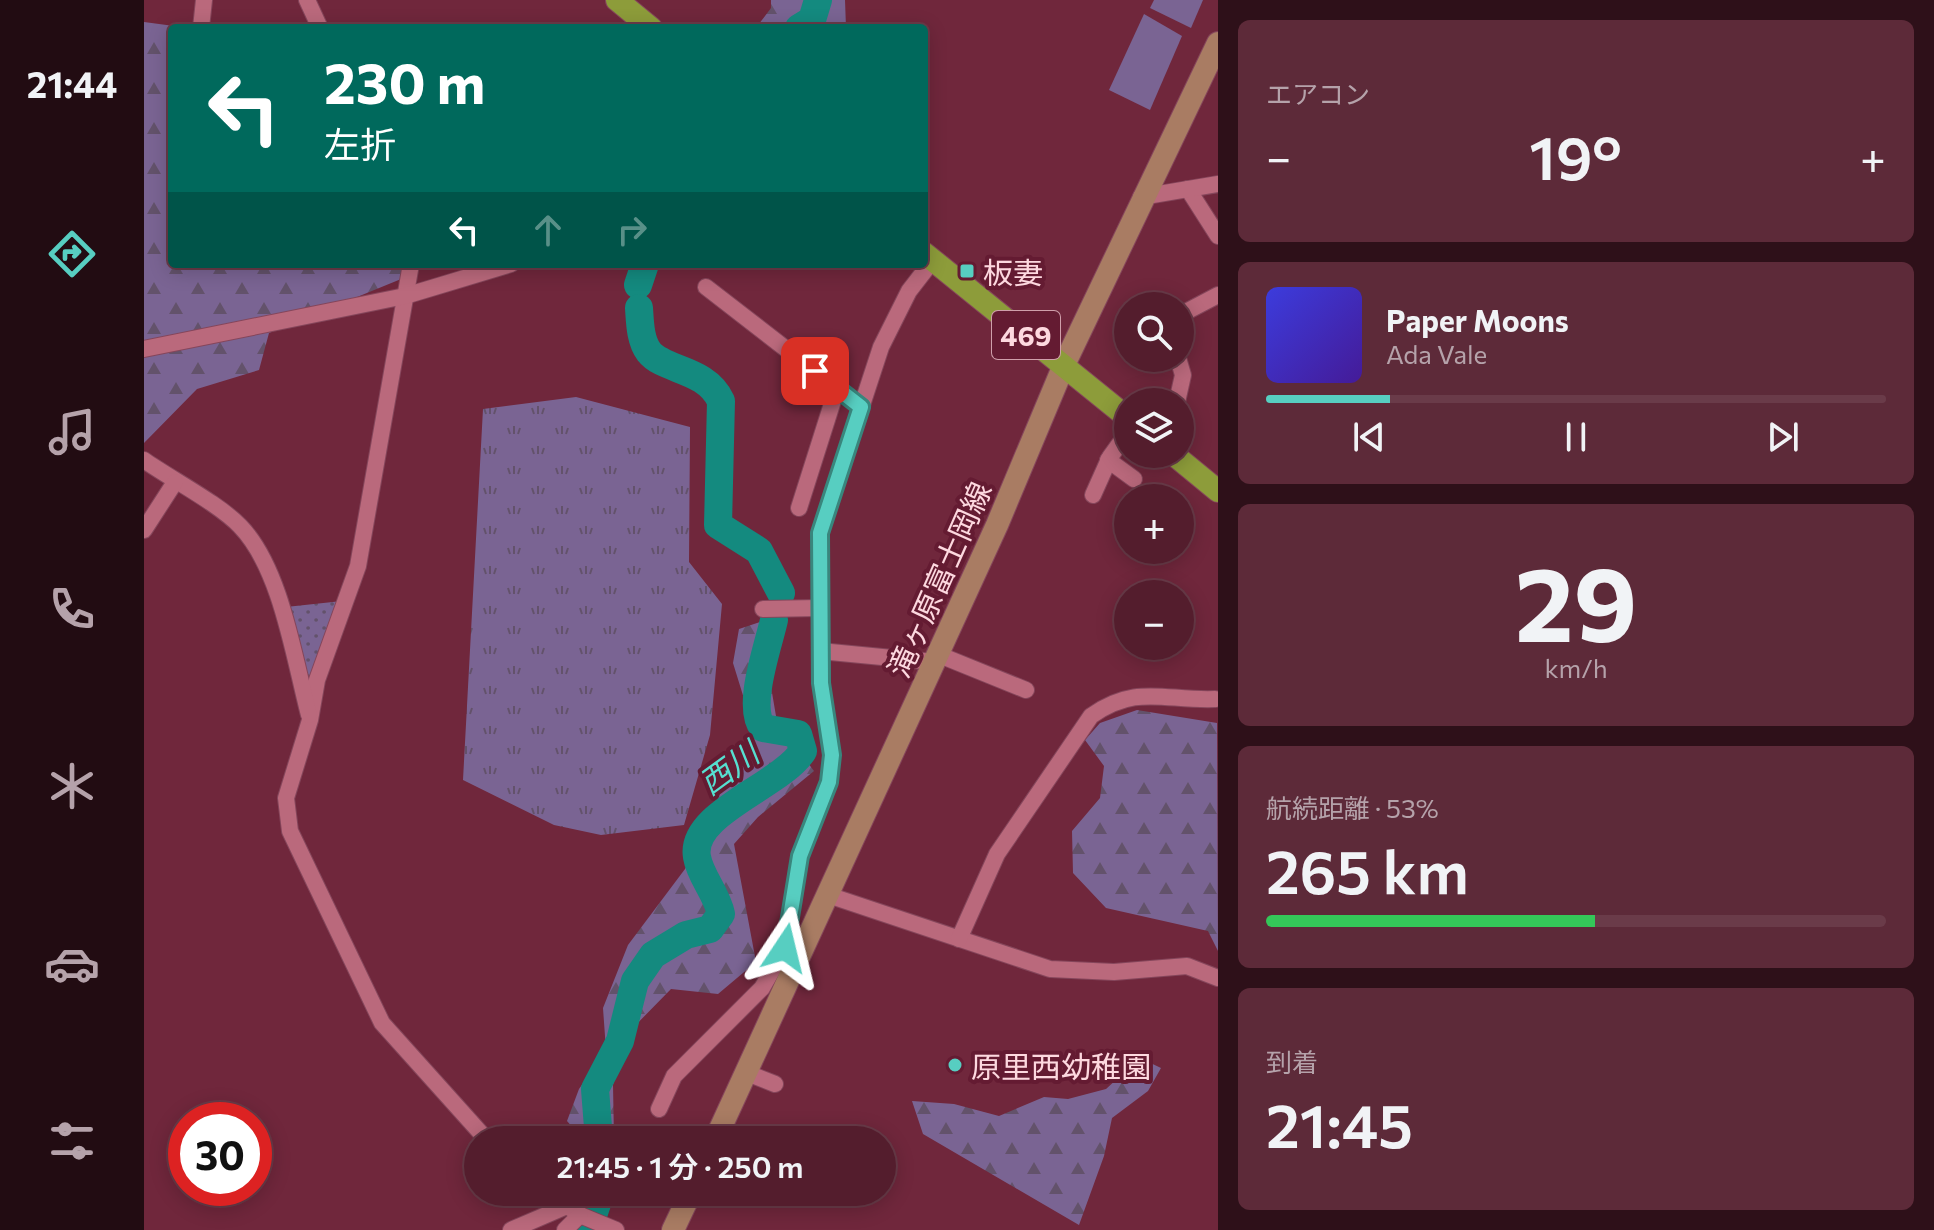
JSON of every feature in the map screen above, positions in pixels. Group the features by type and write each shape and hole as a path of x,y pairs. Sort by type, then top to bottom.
{"highway":[{"path":"617,0 646,24"},
{"name":"469","path":"929,256 1114,406"},
{"path":"1190,468 1218,491"}],"main road":[{"name":"滝ヶ原富士岡線","path":"722,1126 747,1073 792,952 828,895 997,525 1064,365 1141,197 1218,43"},
{"path":"673,1230 684,1206"}],"street":[{"path":"201,24 204,0"},
{"path":"307,0 318,24"},
{"path":"1141,197 1218,184"},
{"path":"1188,189 1218,236"},
{"path":"410,268 358,566 317,680 310,720 286,798 290,831 382,1023 474,1126"},
{"path":"144,349 405,296 498,268"},
{"path":"659,1109 674,1076 762,988 792,952 800,856 829,782 830,726 821,683 820,533 881,347 922,268"},
{"path":"706,287 861,407"},
{"path":"1194,308 1218,295"},
{"path":"799,508 837,388"},
{"path":"1093,495 1114,452"},
{"path":"144,460 239,524 255,545 274,586 310,720"},
{"path":"1108,460 1134,479"},
{"path":"144,530 175,482"},
{"path":"763,609 819,608"},
{"path":"820,651 936,658 1026,690"},
{"path":"959,939 997,854 1091,716 1113,700 1133,695 1215,699"},
{"path":"828,895 1050,969 1114,972 1187,966 1218,978"},
{"path":"747,1073 775,1084"},
{"path":"566,1206 611,1228"},
{"path":"511,1230 573,1211"},
{"path":"565,1230 573,1211"}],"green space":[{"path":"771,0 845,0 846,24 759,24 771,8"},
{"path":"1154,0 1203,0 1191,28 1150,8"},
{"path":"1144,14 1182,36 1150,110 1109,90"},
{"path":"144,22 168,25 168,268 406,268 406,277 269,333 259,370 197,389 144,443"},
{"path":"576,397 690,427 689,562 722,604 710,735 684,825 601,835 554,825 463,780 483,409"},
{"path":"342,601 308,699 286,607"},
{"path":"760,622 777,722 814,771 758,817 734,844 756,962 718,994 671,989 622,1039 613,1085 614,1126 571,1126 567,1121 579,1089 606,1050 603,1008 628,945 685,869 725,783 750,759 754,731 733,663 739,629"},
{"path":"1137,710 1217,723 1218,951 1208,931 1106,908 1073,873 1072,831 1100,798 1104,766 1085,740 1100,723"},
{"path":"1140,1058 1161,1068 1148,1091 1112,1118 1104,1156 1079,1225 923,1134 912,1101 954,1104 999,1116 1044,1097 1068,1099 1106,1089"}],"waterway":[{"name":"西川","path":"806,24 812,20 818,0"},
{"name":"西川","path":"638,285 644,268"},
{"name":"西川","path":"639,308 642,336 649,352 664,363 706,382 721,401 718,525 759,551 781,593"},
{"name":"西川","path":"598,1126 595,1089 620,1041 635,981 653,955 686,935 710,929 721,914 699,864 698,841 721,813 792,764 803,751 798,734 763,728 758,718 757,692 774,620"},
{"name":"西川","path":"588,1230 596,1206"}],"place":[{"name":"板妻","path":"967,271"},
{"name":"原里西幼稚園","path":"955,1065"}],"route":[{"path":"785,948 800,856 829,782 832,755 830,726 821,683 820,533 861,407 815,371"}]}
